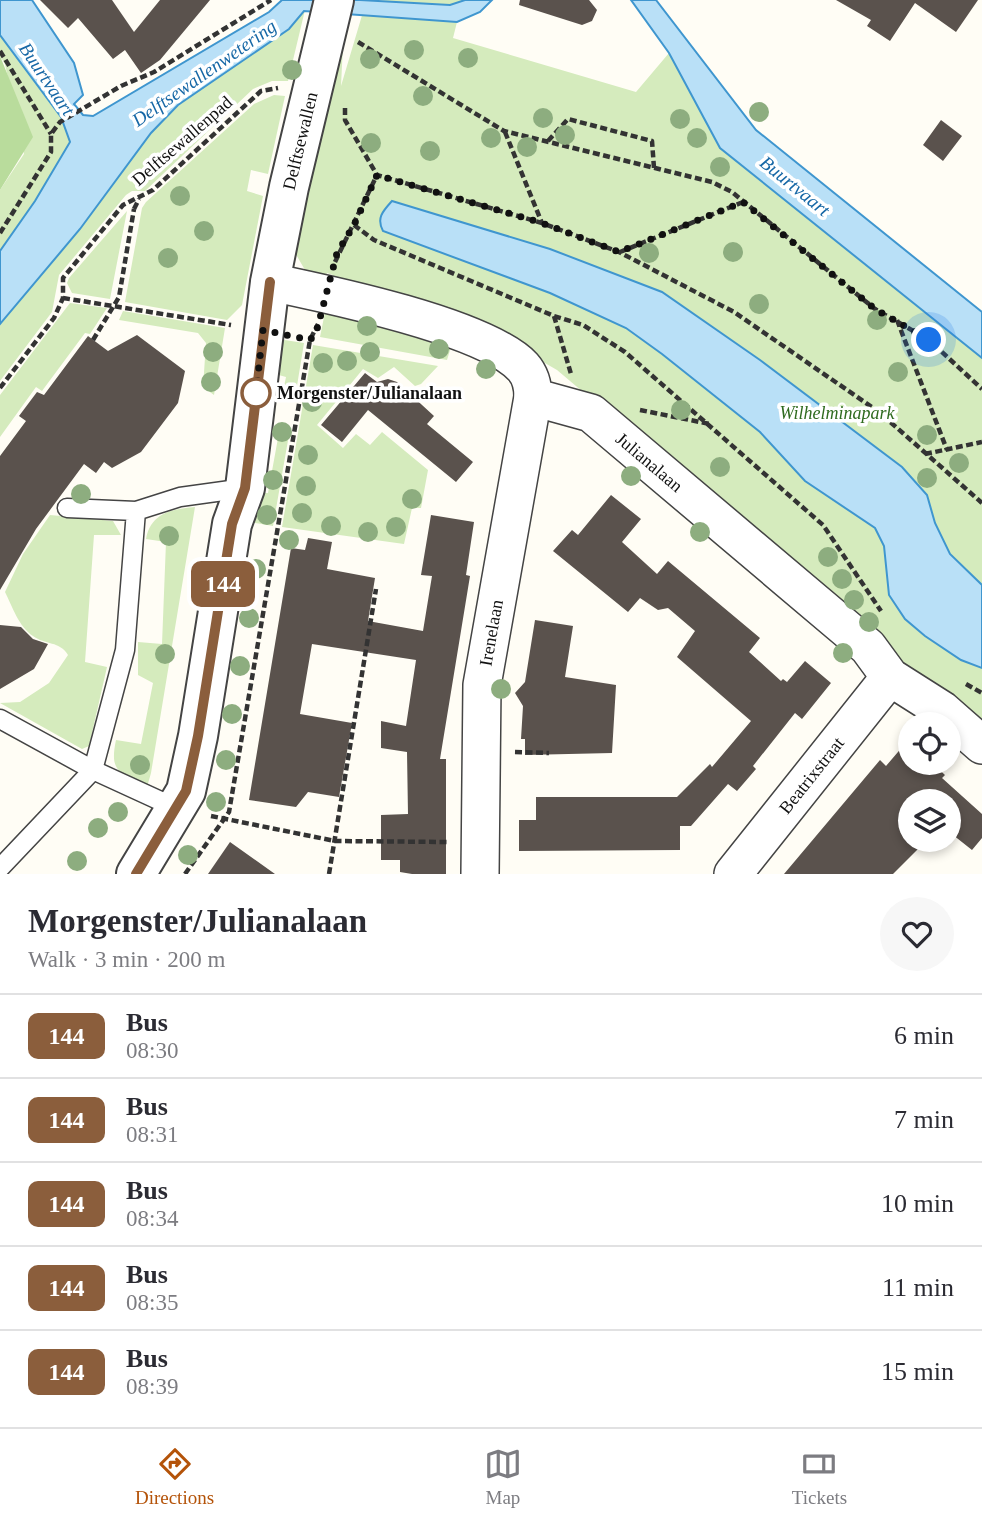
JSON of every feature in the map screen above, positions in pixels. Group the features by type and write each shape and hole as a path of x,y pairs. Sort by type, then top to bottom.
{"street":[{"name":"Delftsewallen","path":"136,874 186,791 198,736 232,524 245,488 270,282 328,100 337,21"},
{"path":"270,282 325,294 482,341 523,367 533,384 533,397"},
{"name":"Julianalaan","path":"533,397 591,413 868,647 890,677 942,710 982,745"},
{"name":"Irenelaan","path":"480,858 482,685 533,397"},
{"name":"Beatrixstraat","path":"733,874 890,677"}],"lane":[{"path":"67,508 136,511 180,497 245,488"},
{"path":"0,868 93,770 125,650 136,511"},
{"path":"0,719 93,770 177,809"}],"path":[{"path":"51,134 60,122 82,107 154,72 271,0"},
{"path":"337,21 362,42 505,131 712,182 732,191 875,309 897,319 929,340 982,388"},
{"path":"0,51 51,134 51,152 0,233"},
{"name":"Delftsewallenpad","path":"0,388 54,318 62,298 62,278 123,205 153,190 261,90 286,88 328,100"},
{"path":"328,100 345,120 377,175 542,223 619,252 734,312 879,412 982,503"},
{"path":"547,141 568,119 652,141 654,168"},
{"path":"505,131 542,223"},
{"path":"185,874 229,813 310,340 316,333 337,253 354,225 377,175"},
{"path":"93,340 119,297 134,209 139,198"},
{"path":"619,252 743,202"},
{"path":"354,225 373,240 554,316 583,325 625,352 711,424 823,525 888,622"},
{"path":"62,298 310,340"},
{"path":"554,316 571,373 570,407"},
{"path":"897,319 947,450"},
{"path":"606,425 619,413 639,410 711,424"},
{"path":"924,454 982,442"},
{"path":"329,874 376,589"},
{"path":"960,681 982,693"},
{"path":"177,809 335,841 480,858"}],"green space":[{"path":"370,0 465,0 450,5"},
{"path":"305,10 288,81 272,81 253,89 145,191 132,191 126,195 59,275 52,312 0,381 0,324 80,229 151,133 178,105 289,29"},
{"name":"Wilhelminapark","path":"363,12 457,22 453,38 636,92 669,53 722,116 982,343 982,729 557,370 479,325 334,282 333,275 327,273 324,280 305,270 294,251 337,43 343,45 341,86"},
{"path":"0,35 61,117 70,142 35,201 0,251 0,190 24,154 5,64 0,56"},
{"path":"0,56 33,137 0,190"},
{"path":"274,95 285,96 268,174 251,170 247,191 263,196 242,305 227,320 125,302 142,208 146,202 254,104"},
{"path":"127,211 110,299 72,293 67,283 69,278"},
{"path":"70,303 107,308 90,334 85,333 42,391 36,387 0,437 0,395"},
{"path":"123,311 225,328 214,395 203,387 206,343 198,333 119,320"},
{"path":"325,312 451,347 447,360 320,337"},
{"path":"278,339 304,343 295,398 282,396 286,377 275,374"},
{"path":"313,345 438,366 421,384 415,386 394,367 378,378 363,369 317,425 343,448 356,434 370,445 382,432 428,470 421,508 412,508 404,544 282,527"},
{"path":"280,427 290,429 273,526 249,522 263,493 268,493"},
{"path":"195,507 147,787 123,774 114,759 116,740 141,744 153,683 138,675 138,642 162,644 166,542 146,539 152,523 163,514"},
{"path":"50,515 113,521 121,535 94,535 85,662 107,667 89,746 82,749 0,703 20,702 49,683 68,655 61,647 38,639 28,632 16,616 5,592 23,554"}],"water":[{"path":"0,0 32,0 74,63 83,95 74,104 83,115 93,116 269,12 282,0 360,0 450,5 465,0 492,0 480,12 457,22 304,11 289,29 178,105 151,133 80,229 0,324 0,251 35,201 70,142 61,117 0,35"},
{"name":"Buurtvaart","path":"631,0 656,0 756,130 982,312 982,358 720,148 669,53"},
{"path":"392,201 550,249 662,292 760,360 902,467 927,495 935,523 950,554 982,585 982,668 961,660 905,619 889,595 884,546 875,528 805,481 760,432 662,354 626,328 550,293 383,231 380,218"}],"building":[{"path":"40,0 112,0 134,32 160,0 210,0 160,60 141,73 125,50 113,59 78,18 68,28"},
{"path":"520,0 589,0 597,10 592,21 582,25 519,5"},
{"path":"836,0 978,0 956,32 915,3 890,41 867,26 871,20"},
{"path":"941,120 962,136 943,161 923,145"},
{"path":"137,335 185,371 178,403 141,452 112,468 104,462 96,473 84,464 36,529 0,590 0,456 26,421 19,416 37,392 44,395 88,336 108,351"},
{"path":"365,373 377,382 388,379 397,382 434,416 427,424 473,462 456,482 368,410 342,442 321,425"},
{"path":"611,495 641,519 622,542 657,574 668,561 760,638 749,652 781,681 783,679 787,682 805,661 831,683 802,719 795,713 753,766 756,769 737,791 728,784 691,826 680,826 680,850 519,851 519,820 536,820 536,797 677,797 710,764 712,767 751,721 677,657 695,631 668,608 658,610 640,598 628,612 553,551 572,530 578,535"},
{"path":"431,515 474,522 466,575 470,576 440,759 446,759 446,874 412,874 400,872 400,860 381,860 381,815 408,814 407,752 381,748 381,721 406,726 416,660 312,644 300,714 352,723 339,797 308,792 296,807 249,800 291,548 305,550 308,538 332,542 327,569 375,578 368,621 423,631 432,576 421,575"},
{"path":"535,620 573,626 565,677 616,685 612,753 525,755 525,739 521,739 523,706 515,693 525,682"},
{"path":"0,625 21,627 33,639 48,644 34,669 0,689"},
{"path":"898,752 898,775 945,775 942,778 954,789 898,789 898,852 915,852 893,874 784,874 880,760 886,766"},
{"path":"961,795 982,814 982,838 972,850 961,841"},
{"path":"230,842 275,874 208,874"}],"bus line":[{"name":"144","path":"136,874 186,791 198,736 232,524 245,488 270,282"}],"place":[{"name":"Morgenster/Julianalaan","path":"256,393"}],"route":[{"path":"256,393 263,330 310,340 316,333 337,253 354,225 377,175 542,223 619,252 743,202 875,309 897,319 929,340"}],"water label":[{"name":"Delftsewallenwetering","path":"204,73"}]}
